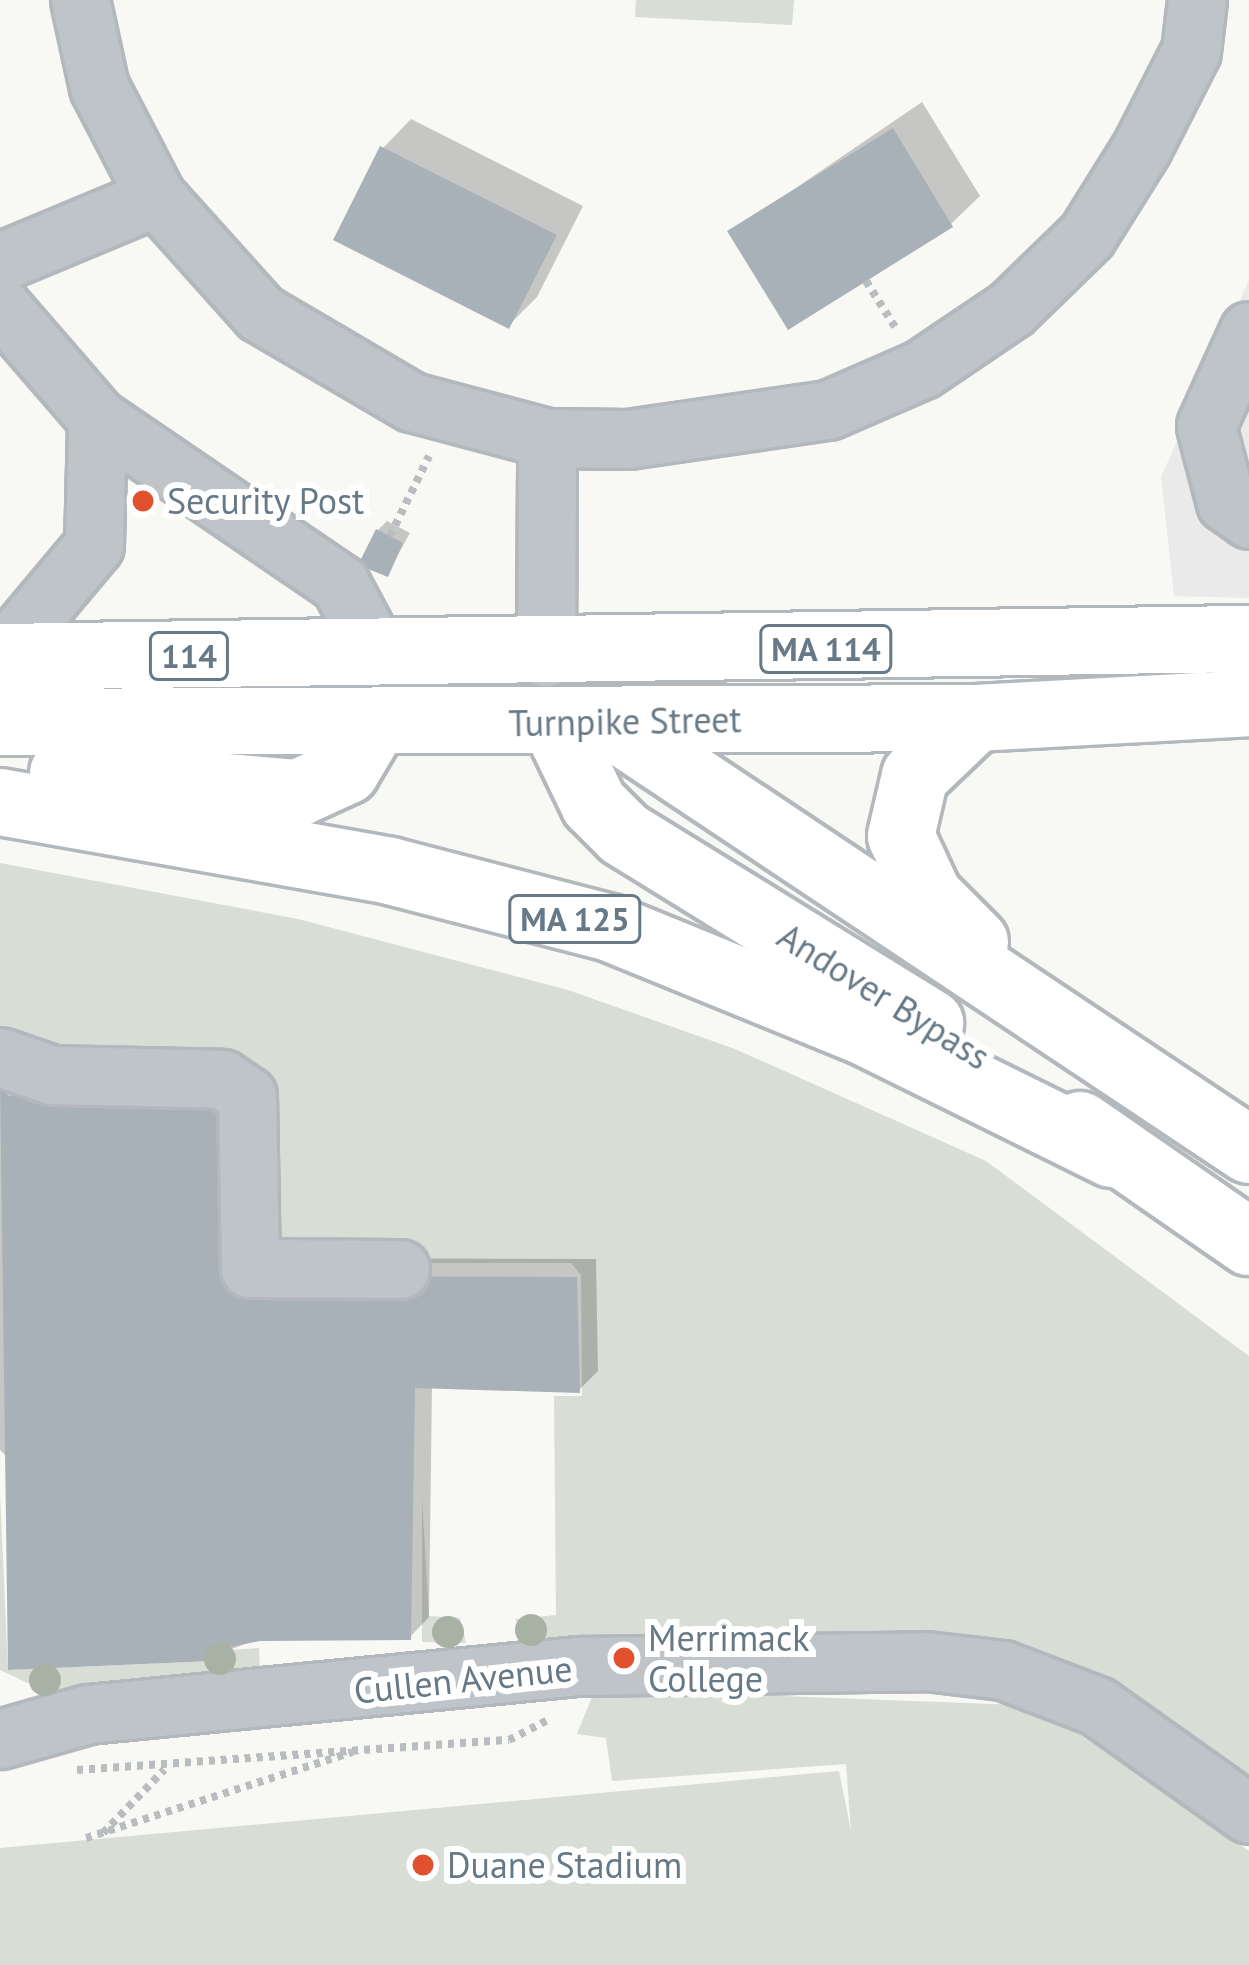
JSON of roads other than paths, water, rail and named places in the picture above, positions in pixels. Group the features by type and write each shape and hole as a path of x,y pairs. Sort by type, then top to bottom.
{"main road":[{"name":"Turnpike Street","path":"0,657 546,657 1249,639"},
{"path":"0,768 298,793 346,772 374,724 379,655"},
{"name":"MA 125","path":"546,657 579,720"},
{"name":"Turnpike Street","path":"0,722 976,718 1249,703"},
{"path":"976,718 914,776 901,836 929,896 1059,1023"},
{"name":"Andover Bypass","path":"579,720 1059,1023 1249,1150"},
{"name":"Andover Bypass","path":"579,720 594,804 624,834 1058,1105 1112,1154 1249,1242"},
{"name":"MA 125","path":"0,802 390,871 610,928 867,1033 1112,1154"}],"street":[{"path":"80,0 99,87 156,196 217,272 308,348 450,415 548,437 628,439 828,410 922,370 1011,309 1088,235 1191,51 1197,0"},
{"path":"0,262 156,196"},
{"path":"0,306 97,418 340,584 379,655"},
{"path":"1249,331 1207,426 1226,502 1249,519"},
{"path":"0,657 94,544 97,418"},
{"path":"546,657 548,437"},
{"path":"0,1057 52,1075 222,1079 247,1096 250,1268 400,1270"},
{"name":"Cullen Avenue","path":"0,1738 88,1714 580,1666 830,1659 1003,1670 1097,1706 1249,1814"}],"place":[{"name":"Security Post","path":"143,501"},
{"name":"Merrimack College","path":"624,1658"},
{"name":"Duane Stadium","path":"423,1865"}]}
